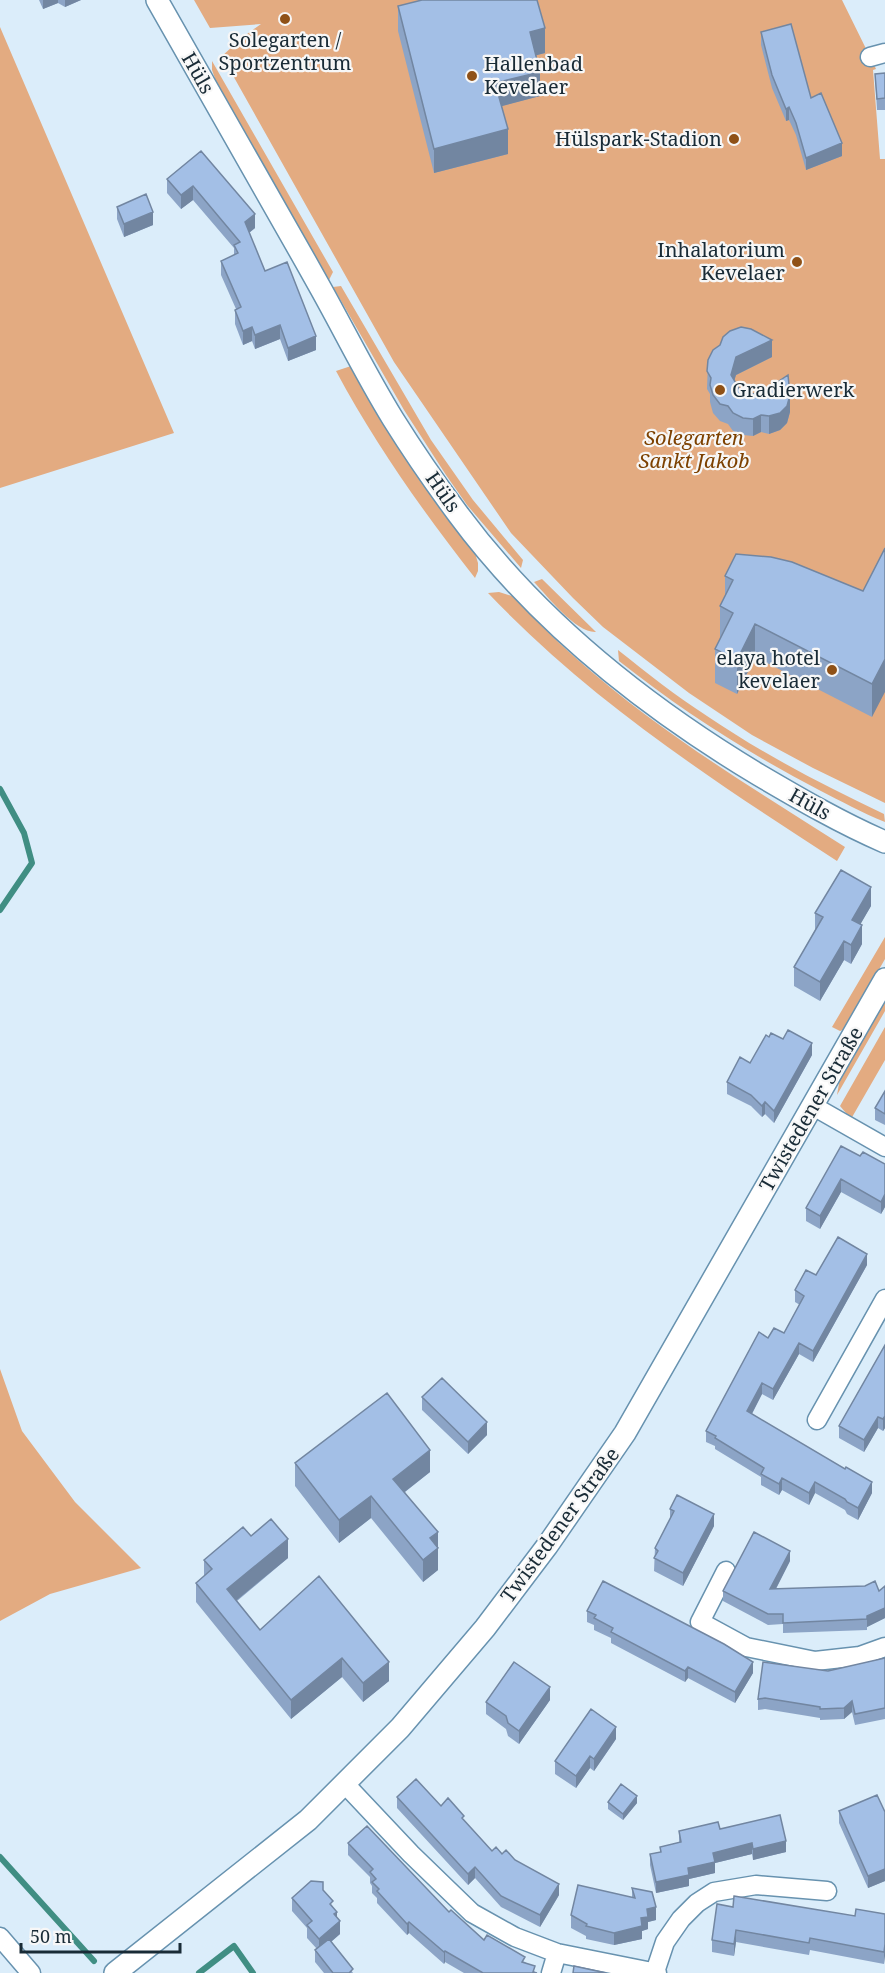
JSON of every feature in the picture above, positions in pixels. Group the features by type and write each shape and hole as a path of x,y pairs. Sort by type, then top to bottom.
{"street":[{"name":"Hüls","path":"157,0 393,418 458,514 481,543 530,597 588,654 669,718 775,784 858,830 885,842"},
{"name":"Twistedener Straße","path":"115,1973 308,1820 400,1728 485,1628 574,1508 626,1433 885,979"},
{"path":"813,1106 885,1147"},
{"path":"817,1420 885,1299"},
{"path":"726,1571 700,1622 746,1647 815,1661 860,1656 885,1647"},
{"path":"345,1784 411,1854 472,1913 515,1937 557,1953 656,1973 665,1942 681,1919 697,1903 714,1892 756,1885 827,1891"},
{"path":"0,1937 31,1973"},
{"path":"551,1973 557,1953"}],"green space":[{"name":"Solegarten Sankt Jakob","path":"194,0 842,0 876,69 873,70 880,159 885,159 885,803 752,735 689,693 603,627 511,533 394,362 222,56 261,24 210,28"},
{"path":"0,27 174,433 0,488"},
{"path":"212,61 333,272 329,280 218,87 212,70"},
{"path":"341,286 431,440 473,500 523,560 521,568 467,505 404,410 333,287"},
{"path":"351,366 425,487 474,550 478,563 475,578 401,478 351,398 336,371"},
{"path":"542,579 596,632 588,631 571,621 534,582"},
{"path":"499,592 512,596 569,652 674,736 845,847 837,861 699,769 611,704 527,632 488,593"},
{"path":"618,650 728,730 838,792 884,814 885,822 793,776 716,730 619,661"},
{"path":"885,937 885,959 845,1029 840,1031 832,1027"},
{"path":"885,1000 885,1011 837,1095 840,1078"},
{"path":"885,1027 885,1060 851,1119 840,1106"},
{"path":"0,1369 22,1431 75,1502 141,1568 50,1594 0,1621"}],"building":[{"name":"Hallenbad Kevelaer","path":"422,0 537,0 545,28 530,32 540,72 495,83 508,129 434,149 398,6"},
{"path":"791,24 811,98 821,93 842,143 806,158 796,123 789,107 786,109 772,75 761,32"},
{"path":"885,73 885,98 877,99 875,74"},
{"path":"201,151 255,214 245,222 265,271 287,262 316,336 288,348 280,325 255,335 252,327 243,331 235,310 241,307 221,261 238,253 234,245 240,242 193,186 181,195 167,179"},
{"path":"146,194 153,212 124,224 117,207"},
{"path":"741,327 751,329 772,340 736,357 731,375 740,390 758,395 788,375 790,395 787,406 780,413 769,416 761,415 753,419 743,418 733,413 728,406 720,404 713,395 710,385 711,378 707,371 708,360 713,350 720,345 723,337 730,331"},
{"path":"885,548 885,659 872,684 755,624 737,660 715,649 733,613 720,606 733,580 725,576 736,554 771,557 792,562 863,591"},
{"path":"841,870 871,887 852,920 862,925 851,945 844,941 820,982 794,967 823,917 815,913"},
{"path":"788,1030 812,1043 774,1111 765,1102 762,1106 751,1095 727,1082 740,1057 750,1063 766,1035 769,1037 771,1033 783,1039"},
{"path":"885,1091 885,1114 875,1108"},
{"path":"841,1146 860,1156 863,1152 885,1164 885,1194 881,1202 841,1179 820,1216 806,1208"},
{"path":"838,1237 867,1254 813,1351 799,1343 773,1389 762,1383 747,1411 845,1469 846,1467 872,1482 858,1508 815,1482 809,1493 782,1478 779,1484 761,1474 764,1468 706,1431 759,1332 768,1338 774,1328 784,1333 804,1296 795,1290 806,1270 816,1275"},
{"path":"885,1345 885,1416 883,1419 878,1417 864,1440 839,1426"},
{"path":"442,1378 487,1422 468,1442 422,1397"},
{"path":"387,1393 430,1450 393,1479 438,1532 430,1538 438,1548 423,1560 371,1496 339,1520 295,1463"},
{"path":"677,1495 714,1514 683,1573 654,1558 658,1551 655,1548 674,1511 670,1509"},
{"path":"271,1519 288,1539 227,1589 260,1630 319,1576 389,1662 363,1683 342,1658 291,1700 196,1583 212,1569 204,1560 243,1527 251,1536"},
{"path":"754,1532 790,1551 770,1589 865,1586 875,1581 879,1591 885,1586 885,1608 867,1616 867,1619 783,1623 783,1614 768,1614 723,1591"},
{"path":"603,1581 724,1644 753,1662 735,1692 688,1667 685,1671 611,1632 613,1628 594,1618 596,1615 587,1611"},
{"path":"885,1658 885,1708 855,1714 852,1701 844,1708 820,1709 820,1707 765,1698 758,1699 763,1662 828,1671"},
{"path":"514,1662 550,1687 519,1731 508,1723 506,1716 486,1702"},
{"path":"591,1709 616,1727 594,1759 590,1756 576,1776 555,1761"},
{"path":"416,1779 441,1806 448,1798 464,1816 462,1818 492,1851 496,1847 502,1854 506,1850 515,1860 559,1884 540,1915 501,1896 475,1867 468,1874 397,1797"},
{"path":"621,1784 637,1796 623,1814 608,1802"},
{"path":"877,1795 885,1812 885,1869 868,1876 839,1811"},
{"path":"780,1815 786,1841 753,1849 752,1843 713,1853 715,1862 688,1868 689,1875 656,1882 650,1854 661,1852 660,1847 681,1842 679,1831 718,1822 720,1829"},
{"path":"367,1826 449,1912 451,1910 484,1940 487,1935 525,1957 522,1962 535,1966 533,1972 537,1973 483,1973 444,1952 409,1922 407,1924 377,1891 379,1889 372,1882 376,1879 370,1872 373,1869 348,1843"},
{"path":"311,1881 323,1882 323,1890 333,1901 330,1904 337,1912 334,1914 340,1921 319,1939 307,1925 312,1921 292,1898"},
{"path":"578,1885 635,1898 632,1888 652,1892 656,1907 647,1909 648,1917 641,1918 642,1926 614,1933 586,1926 587,1924 571,1915"},
{"path":"734,1896 855,1916 856,1909 885,1914 884,1952 810,1938 809,1943 736,1930 734,1944 712,1940 717,1904 733,1907"},
{"path":"329,1939 353,1969 349,1973 333,1973 315,1950"},
{"path":"574,1966 606,1973 573,1973"}],"waterway":[{"path":"0,789 24,833 32,863 0,910"},
{"path":"0,1857 94,1961"},
{"path":"199,1973 234,1946 253,1973"}],"place":[{"name":"Solegarten / Sportzentrum","path":"285,19"},
{"name":"Hallenbad Kevelaer","path":"472,76"},
{"name":"Hülspark-Stadion","path":"734,139"},
{"name":"Inhalatorium Kevelaer","path":"797,262"},
{"name":"Gradierwerk","path":"720,390"},
{"name":"elaya hotel kevelaer","path":"832,670"}]}
